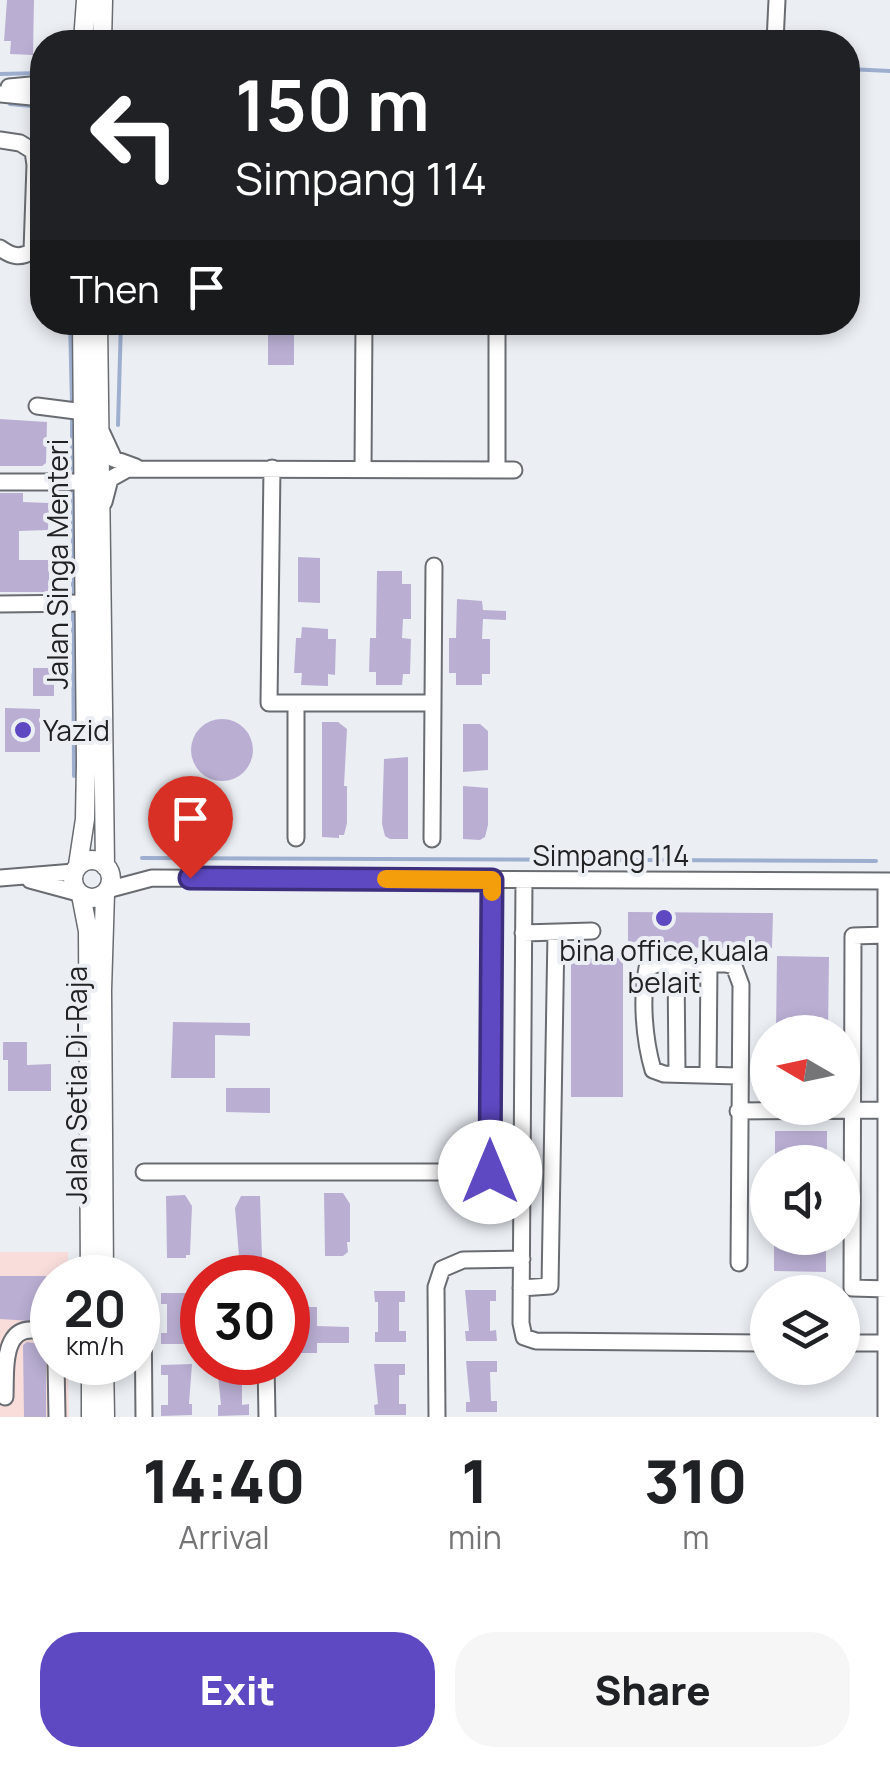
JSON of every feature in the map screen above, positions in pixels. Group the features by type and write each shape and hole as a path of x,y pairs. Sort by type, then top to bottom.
{"main road":[{"path":"84,30 86,0"},
{"path":"102,30 103,0"},
{"name":"Jalan Singa Menteri","path":"83,335 100,528 106,867"},
{"name":"Jalan Singa Menteri","path":"76,868 84,819 84,482 97,335"},
{"path":"92,860 106,867 111,879 106,891 95,898 79,894 73,883 76,868 92,860"},
{"name":"Jalan Setia Di-Raja","path":"104,1255 106,891"},
{"name":"Jalan Setia Di-Raja","path":"79,894 88,931 90,1255"},
{"path":"91,1385 91,1417"},
{"path":"104,1385 105,1417"}],"street":[{"path":"776,30 777,0"},
{"path":"0,92 30,86"},
{"path":"0,92 30,96"},
{"path":"0,92 0,105"},
{"path":"0,140 20,142 30,150"},
{"path":"0,248 10,255 30,252"},
{"path":"363,469 364,335"},
{"path":"496,470 497,335"},
{"path":"37,406 91,416 114,459 145,468"},
{"path":"272,468 269,702 433,703"},
{"path":"100,528 110,479 128,469 514,470"},
{"path":"0,482 84,482"},
{"path":"432,839 434,566"},
{"path":"0,604 86,603"},
{"path":"296,703 296,838"},
{"name":"Simpang 114","path":"106,867 152,878 888,881"},
{"path":"0,878 76,868"},
{"path":"21,878 79,894"},
{"name":"Simpang 114","path":"106,891 152,878"},
{"path":"144,1172 490,1172 492,880"},
{"path":"524,880 524,1337 536,1341 750,1342"},
{"path":"886,1417 888,881"},
{"path":"523,932 592,931"},
{"path":"522,1288 550,1286 556,933"},
{"path":"853,1015 853,936 886,935"},
{"path":"676,963 678,1074"},
{"path":"738,1076 653,1070 648,1054 644,983 648,968 657,964 709,964 734,966 738,972 739,1263"},
{"path":"708,1075 709,964"},
{"path":"860,1110 886,1110"},
{"path":"738,1111 750,1111"},
{"path":"852,1125 852,1288 886,1289"},
{"path":"436,1417 436,1288 442,1268 463,1260 522,1259"},
{"path":"5,1397 8,1342 15,1335 30,1332"},
{"path":"860,1343 888,1344"},
{"path":"56,1385 57,1417"},
{"path":"143,1385 144,1417"},
{"path":"266,1385 266,1417"}],"shaded area":[{"path":"0,1252 68,1252 30,1255 30,1385 68,1385 69,1417 0,1417"}],"building":[{"path":"7,0 34,0 30,55 10,54 11,41 4,41"},
{"path":"268,335 294,335 294,365 268,365"},
{"path":"0,419 47,422 46,463 0,466"},
{"path":"0,493 23,493 23,502 49,503 48,530 19,531 19,560 49,560 49,592 0,592"},
{"path":"298,557 320,558 320,603 298,602"},
{"path":"377,571 402,571 402,584 411,584 411,619 403,619 402,638 411,639 410,674 403,674 402,685 376,685 376,672 369,672 370,638 376,638"},
{"path":"457,599 482,601 483,610 506,611 506,620 483,619 482,639 490,639 490,674 482,674 482,685 456,685 456,673 449,673 449,638 456,638"},
{"path":"302,627 328,629 328,639 336,639 335,675 328,674 328,686 301,685 302,673 294,673 296,638 301,638"},
{"path":"33,668 54,668 54,696 33,696"},
{"name":"Yazid","path":"5,708 40,709 40,752 5,752"},
{"path":"222,719 244,728 253,750 244,772 222,781 200,772 191,750 200,728"},
{"path":"322,722 338,722 347,729 347,823 339,838 322,837"},
{"path":"463,724 480,724 488,731 488,770 463,772"},
{"path":"408,757 408,839 390,839 382,824 384,759"},
{"path":"463,786 488,788 488,825 480,840 463,839"},
{"path":"628,912 773,913 772,948 628,947"},
{"path":"777,956 829,957 828,1015 776,1015"},
{"path":"571,958 623,958 623,1097 571,1097"},
{"path":"173,1022 250,1023 250,1036 215,1035 215,1078 171,1078"},
{"path":"3,1042 27,1042 27,1065 51,1064 51,1091 8,1091 8,1060 3,1060"},
{"path":"226,1088 270,1088 270,1113 226,1112"},
{"path":"775,1131 827,1131 827,1145 775,1145"},
{"path":"324,1193 343,1193 350,1204 350,1242 343,1256 325,1256"},
{"path":"185,1195 192,1206 190,1255 167,1258 166,1196"},
{"path":"241,1196 260,1196 262,1255 239,1255 235,1208"},
{"path":"774,1255 826,1255 826,1272 774,1271"},
{"path":"0,1276 30,1276 30,1321 0,1319"},
{"path":"465,1290 496,1290 496,1301 490,1301 490,1331 496,1330 497,1341 466,1341 465,1331 469,1331"},
{"path":"374,1291 405,1291 405,1302 399,1302 399,1331 406,1331 406,1342 375,1342 378,1302"},
{"path":"161,1293 180,1293 180,1344 161,1344 161,1333 167,1333 167,1304 161,1304"},
{"path":"310,1307 317,1307 317,1326 349,1327 349,1343 317,1343 317,1353 310,1353"},
{"path":"30,1342 30,1385 46,1385 46,1417 24,1417 23,1345"},
{"path":"466,1361 497,1361 497,1372 490,1372 491,1401 497,1401 497,1412 466,1412 466,1402 470,1402"},
{"path":"180,1364 180,1385 190,1385 192,1415 161,1416 161,1405 168,1405 168,1375 161,1375 161,1365"},
{"path":"374,1364 405,1364 405,1375 399,1375 399,1404 406,1404 406,1415 375,1415 374,1405 378,1404"},
{"path":"219,1385 242,1385 242,1405 249,1404 249,1415 218,1416"}],"waterway":[{"path":"860,70 890,71"},
{"path":"0,74 30,73"},
{"path":"10,104 30,106"},
{"path":"70,335 72,404"},
{"path":"118,425 121,335"},
{"path":"72,421 72,476"},
{"path":"73,488 73,597"},
{"path":"73,610 74,776"},
{"path":"142,858 876,861"}],"slow traffic":[{"path":"386,879 492,880 492,892"}],"place":[{"name":"Yazid","path":"23,730"},
{"name":"bina office,kuala belait","path":"664,918"}],"route":[{"path":"190,878 492,880 490,1172"}]}
